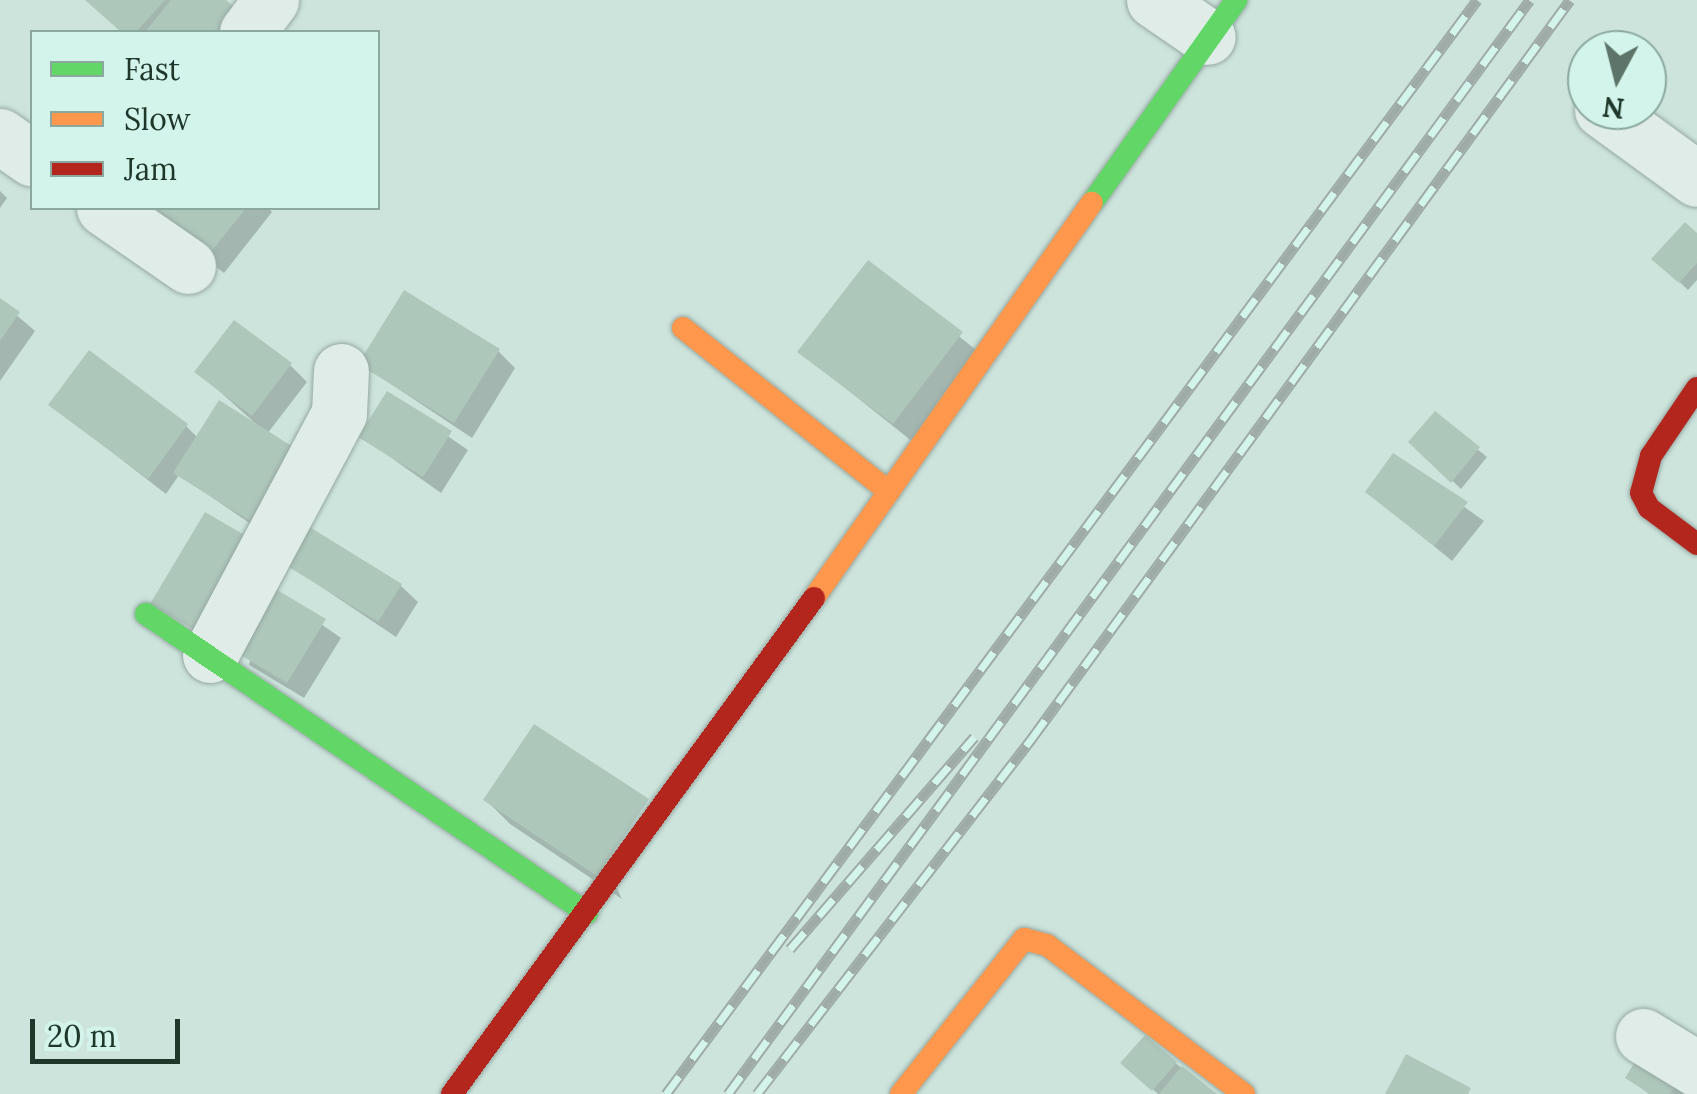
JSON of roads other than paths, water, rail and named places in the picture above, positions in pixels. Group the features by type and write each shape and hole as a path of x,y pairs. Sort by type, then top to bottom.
{"street":[{"path":"452,1094 889,492 1222,18 1154,0"},
{"path":"1629,130 1697,180"},
{"path":"0,136 30,157"},
{"path":"112,210 188,266"},
{"path":"683,328 889,492"},
{"path":"210,655 340,413 341,371"},
{"path":"1697,388 1651,456 1641,493 1649,508 1697,544"},
{"path":"146,614 587,913"},
{"path":"901,1094 1024,939 1047,945 1244,1094"},
{"path":"1643,1036 1697,1069"}],"railway":[{"path":"666,1094 1477,0"},
{"path":"728,1094 1530,0"},
{"path":"757,1094 1032,738 1570,0"},
{"path":"790,949 974,737"}]}
